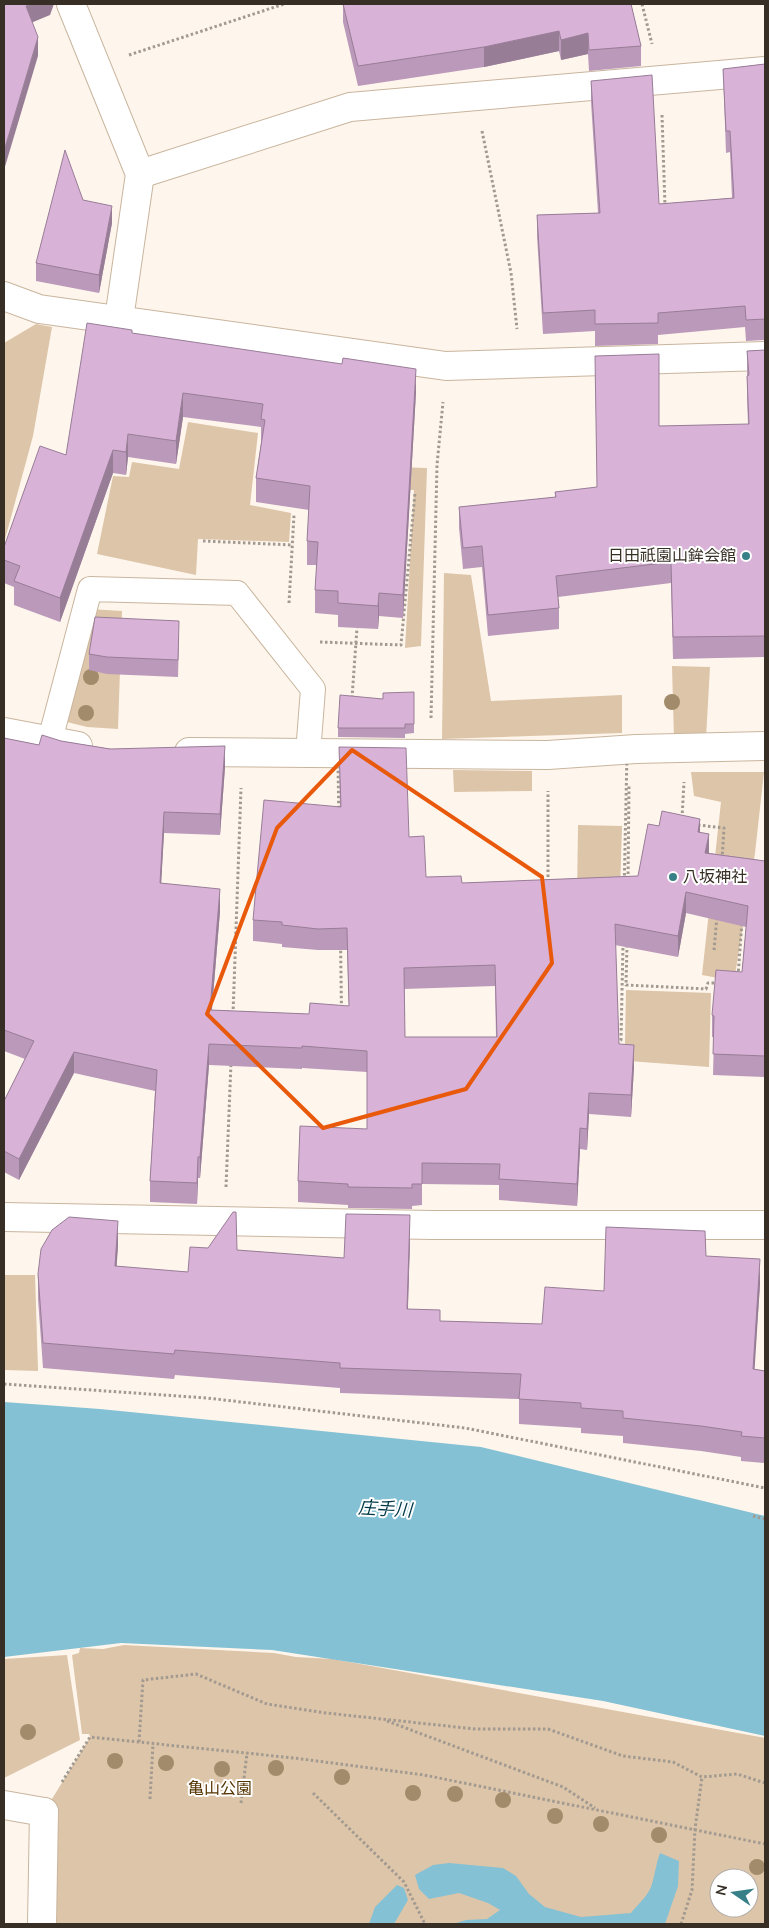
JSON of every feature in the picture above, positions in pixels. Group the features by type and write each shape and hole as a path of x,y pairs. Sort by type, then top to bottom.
{"street":[{"path":"71,4 140,174 119,319"},
{"path":"140,174 350,107 765,71"},
{"path":"4,296 39,309 446,366 765,356"},
{"path":"4,732 99,749"},
{"path":"165,751 430,755 548,760 636,749 765,746"},
{"path":"4,1217 432,1225 765,1225"},
{"path":"4,1805 44,1812 42,1924"}],"lane":[{"path":"50,740 90,589 237,593 313,689 308,753"}],"path":[{"path":"95,66 284,4"},
{"path":"642,4 660,80 665,210"},
{"path":"475,96 511,273 521,364"},
{"path":"430,755 437,465 446,366"},
{"path":"317,642 401,645 415,493"},
{"path":"289,610 294,515"},
{"path":"203,541 292,545"},
{"path":"352,699 357,628"},
{"path":"682,823 686,748"},
{"path":"232,1021 242,752"},
{"path":"627,753 621,1040 342,1048 338,760 548,760 627,753"},
{"path":"629,760 626,985 706,989 708,982 718,983"},
{"path":"548,784 548,890"},
{"path":"691,824 724,828 721,865"},
{"path":"714,950 717,912"},
{"path":"738,984 742,916"},
{"path":"225,1220 231,1061"},
{"path":"4,1384 207,1398 465,1428 765,1488"},
{"path":"753,1516 765,1519"},
{"path":"139,1742 143,1680 196,1674 267,1704 475,1729 548,1729 622,1756 673,1762 702,1777 737,1774 765,1783"},
{"path":"382,1719 563,1787 598,1810"},
{"path":"44,1812 90,1737 294,1758 424,1775 765,1844"},
{"path":"150,1799 153,1744"},
{"path":"241,1803 247,1753"},
{"path":"681,1924 692,1890 695,1829 702,1777"},
{"path":"313,1793 404,1882 425,1924"}],"highlighted area":[{"path":"352,750 542,877 552,963 466,1089 323,1128 207,1014 277,828"}],"green space":[{"path":"36,324 52,327 33,436 4,543 4,343"},
{"path":"188,422 258,433 250,505 291,513 289,542 198,539 196,575 97,554 113,476 129,477 132,462 179,469"},
{"path":"395,467 427,468 421,646 405,648 414,490 394,489"},
{"path":"444,573 471,575 491,701 622,695 622,733 442,739"},
{"path":"90,609 122,611 118,729 87,727 63,721"},
{"path":"672,666 710,667 706,738 674,739"},
{"path":"453,770 532,771 532,791 454,792"},
{"path":"691,772 764,772 755,853 734,981 702,975 721,802 694,796"},
{"path":"578,825 622,826 620,892 577,896"},
{"path":"626,990 711,993 709,1067 575,1057 574,1043 625,1044"},
{"path":"4,1275 35,1275 38,1371 4,1370"},
{"name":"亀山公園","path":"124,1645 274,1653 296,1657 333,1659 765,1738 765,1924 42,1924 44,1812 90,1737 89,1734 82,1734 72,1655 79,1653 80,1648 103,1649"},
{"path":"67,1655 80,1740 4,1778 4,1659"}],"water":[{"name":"庄手川","path":"4,1402 100,1409 481,1447 765,1516 765,1736 603,1701 272,1650 121,1643 4,1657"},
{"path":"660,1853 679,1861 678,1886 665,1924 453,1924 466,1920 487,1919 500,1910 488,1903 459,1893 429,1899 419,1889 415,1875 433,1865 449,1863 503,1868 516,1876 529,1894 545,1907 581,1917 631,1913 651,1888"},
{"path":"397,1885 404,1888 408,1900 394,1924 369,1924 375,1907"}],"building":[{"path":"4,4 33,4 26,6 38,37 4,151"},
{"path":"343,4 631,4 641,46 589,50 588,33 561,40 559,31 484,47 358,66"},
{"path":"765,64 765,319 746,320 745,306 658,313 658,323 595,324 595,310 543,313 537,215 600,213 591,81 652,75 659,204 734,198 730,131 726,131 723,69"},
{"path":"65,150 83,200 112,206 99,275 36,263"},
{"path":"87,323 132,330 132,333 342,364 343,358 416,369 403,595 379,593 378,606 338,603 338,591 315,590 318,542 307,541 310,486 256,478 265,420 261,419 263,404 183,393 176,441 128,434 126,452 113,450 60,598 14,581 20,566 4,560 4,547 40,446 66,455"},
{"path":"765,350 765,636 673,637 671,562 556,576 559,608 488,615 482,546 463,548 459,507 556,497 555,492 597,487 595,356 659,354 659,426 749,424 747,351"},
{"path":"95,617 179,621 178,660 107,657 89,654"},
{"path":"414,692 414,724 405,724 405,728 338,728 340,695 383,699 383,693"},
{"path":"42,735 61,741 110,749 225,746 220,814 164,812 160,883 220,889 210,1010 309,1014 310,1003 349,1006 347,928 318,929 282,925 282,922 253,920 264,800 341,807 339,747 406,748 409,837 424,836 426,877 461,876 462,883 638,876 648,824 659,826 662,811 700,819 698,832 709,834 705,853 765,861 765,1056 713,1054 714,1016 712,1015 716,970 742,972 748,906 686,892 678,936 615,924 619,1044 634,1045 631,1095 589,1093 587,1129 580,1128 577,1184 499,1179 500,1164 422,1163 422,1184 412,1184 412,1188 348,1187 348,1184 298,1181 300,1126 367,1129 367,1051 302,1046 302,1048 209,1044 197,1183 150,1181 157,1070 74,1052 19,1159 4,1151 4,1101 34,1041 4,1030 4,738 39,745","holes":["495,965 497,1037 405,1037 404,968"]},
{"path":"233,1212 236,1212 237,1250 344,1258 346,1214 410,1215 407,1309 440,1310 440,1321 542,1324 545,1287 604,1291 606,1227 705,1231 706,1256 760,1259 753,1369 765,1371 765,1438 741,1436 742,1432 701,1426 623,1418 623,1411 581,1408 581,1403 519,1399 521,1374 340,1368 340,1363 175,1350 174,1354 43,1343 38,1274 41,1249 52,1230 69,1217 118,1221 115,1266 188,1272 190,1247 208,1248"}],"place":[{"name":"日田祇園山鉾会館","path":"746,556"},
{"name":"八坂神社","path":"673,877"}]}
